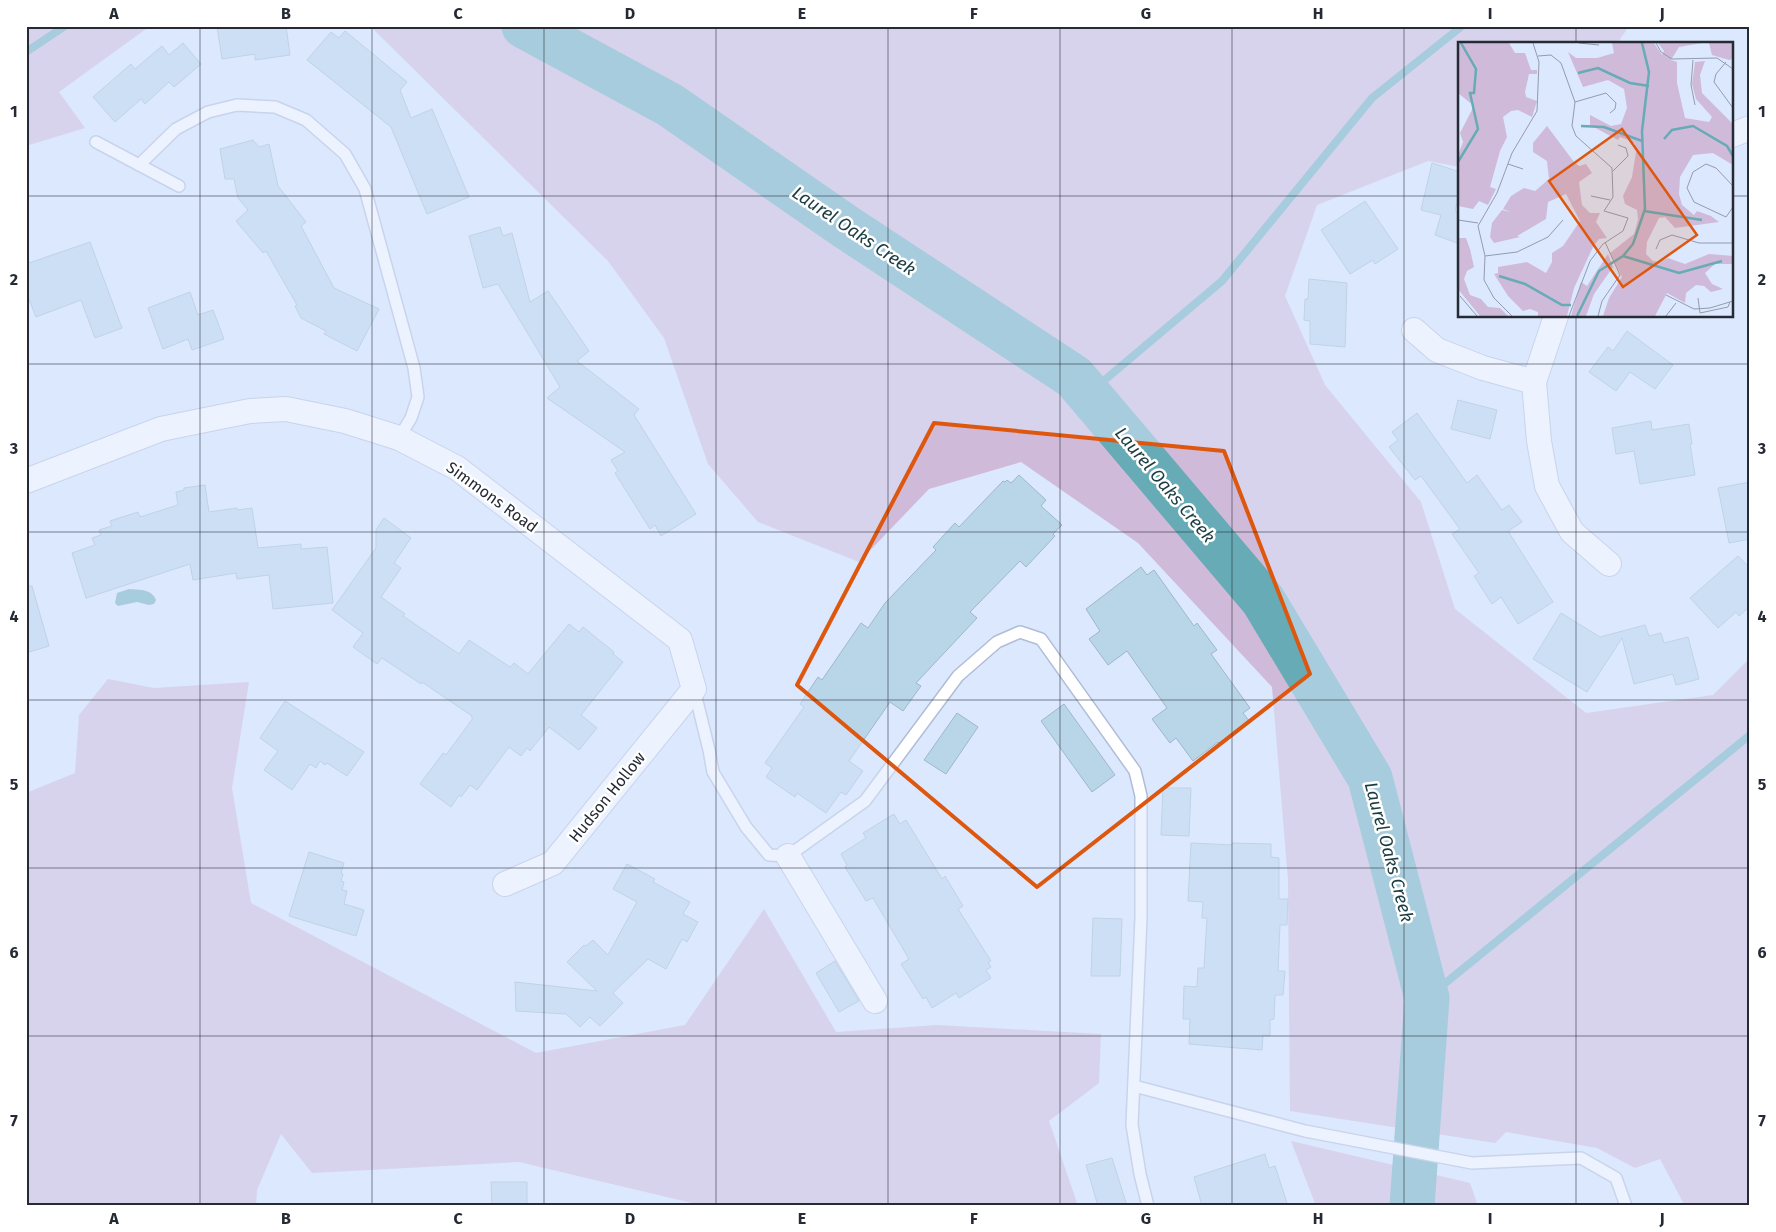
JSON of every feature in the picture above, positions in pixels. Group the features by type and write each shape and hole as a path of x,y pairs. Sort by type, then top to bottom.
{"street":[{"path":"1734,134 1750,128"},
{"path":"1555,318 1534,382 1539,441 1546,486 1572,532 1609,564"},
{"path":"1414,330 1437,350 1483,368 1534,382"},
{"name":"Simmons Road","path":"26,481 161,429 250,411 286,409 345,421 399,438 457,468 680,640 694,690"},
{"name":"Hudson Hollow","path":"505,884 553,863 694,690"},
{"path":"788,856 875,1001"}],"lane":[{"path":"139,165 176,129 208,112 238,105 275,107 306,120 345,154 365,189 414,368 418,397 411,418 399,438"},
{"path":"96,142 179,186"},
{"path":"694,690 713,772 746,827 769,855 788,856 865,801 958,676 997,642 1020,632 1041,639 1135,771 1141,796 1141,918 1132,1124 1140,1174 1148,1206"},
{"path":"1134,1086 1305,1131 1472,1162 1581,1158 1616,1178 1626,1206"}],"highlighted area":[{"path":"934,423 1224,451 1310,674 1037,887 797,685"}],"shaded area":[{"path":"26,26 150,26 59,92 85,128 26,146"},
{"path":"370,26 1629,26 1618,42 1458,42 1458,167 1428,161 1317,205 1285,296 1325,385 1421,502 1455,609 1586,713 1713,695 1750,658 1750,1206 1685,1206 1660,1159 1635,1168 1597,1148 1506,1132 1495,1143 1290,1111 1288,880 1272,687 1138,543 1021,462 929,489 859,562 758,522 708,464 664,338 608,261"},
{"path":"129,589 149,592 156,600 154,604 149,605 137,602 118,606 115,603 117,593"},
{"path":"108,679 154,688 249,682 232,788 251,903 536,1053 685,1025 764,909 836,1032 937,1025 1101,1034 1099,1083 1049,1121 1078,1206 695,1206 692,1203 519,1162 312,1173 281,1134 257,1190 256,1206 26,1206 26,793 75,773 79,715"},
{"path":"1291,1141 1470,1183 1478,1206 1316,1206"}],"building":[{"path":"217,26 286,26 290,55 255,60 255,54 222,59"},
{"path":"345,31 407,82 400,90 411,118 432,109 469,197 427,214 391,127 307,60 331,32 339,38"},
{"path":"183,43 201,64 174,87 169,82 145,104 141,99 115,122 93,97 131,64 135,69 162,46 169,55"},
{"path":"253,140 259,147 269,144 278,186 306,222 301,226 334,288 379,309 357,351 324,334 326,331 301,318 295,306 297,305 266,251 263,253 236,221 248,210 238,198 234,179 225,179 220,149"},
{"path":"1432,163 1458,171 1458,198 1455,211 1458,212 1458,243 1435,235 1441,215 1421,210"},
{"path":"1365,201 1398,249 1375,264 1373,260 1350,274 1321,230"},
{"path":"500,227 503,236 512,233 530,302 548,291 589,351 577,361 639,409 634,415 696,514 661,536 655,525 650,529 615,473 618,471 611,460 625,452 547,398 560,387 498,284 483,288 469,236"},
{"path":"90,242 122,328 95,338 81,300 36,317 26,292 26,264"},
{"path":"1309,279 1347,283 1345,347 1310,344 1310,321 1304,320 1305,299 1308,299"},
{"path":"190,292 198,315 213,310 224,339 192,350 188,339 163,349 148,308"},
{"path":"1627,331 1673,365 1655,389 1630,372 1616,391 1589,372 1608,347 1613,351"},
{"path":"1458,400 1497,410 1490,439 1451,429"},
{"path":"1417,413 1467,483 1477,475 1502,510 1509,505 1522,522 1508,531 1553,602 1518,624 1501,597 1492,604 1474,576 1479,573 1452,534 1460,529 1421,476 1415,480 1389,447 1398,440 1392,432"},
{"path":"1651,421 1652,430 1689,424 1695,475 1640,484 1634,451 1616,454 1612,428"},
{"path":"1019,475 1046,500 1041,506 1062,525 1053,534 1055,536 1026,567 1020,561 970,612 977,618 916,683 921,686 903,711 890,702 849,761 863,771 846,795 841,792 826,813 797,793 795,797 766,777 772,768 765,763 804,707 800,704 818,677 822,680 861,623 868,628 885,603 936,550 933,547 955,523 959,527 1003,481 1007,480 1011,483"},
{"path":"1750,482 1750,539 1729,543 1718,488"},
{"path":"205,485 209,512 252,508 258,548 301,544 301,549 327,547 333,603 273,609 269,575 237,579 236,573 193,580 190,564 86,598 72,553 95,545 92,538 101,535 99,530 112,526 110,521 138,512 140,517 178,505 176,492 184,490 184,488"},
{"path":"384,518 411,538 394,563 401,568 381,597 405,614 403,616 459,654 469,640 510,667 514,663 528,674 569,624 579,632 583,627 614,652 613,654 623,662 581,715 597,728 579,750 549,727 530,751 527,748 521,756 509,747 477,790 470,785 461,797 459,795 451,807 420,784 443,753 446,755 473,718 472,716 382,658 377,664 353,647 363,633 332,610 376,548 376,530"},
{"path":"1738,556 1750,568 1750,606 1739,616 1736,612 1718,628 1690,598"},
{"path":"1141,567 1147,575 1154,570 1194,626 1197,623 1217,650 1211,654 1250,708 1243,713 1250,722 1220,744 1218,742 1193,761 1176,738 1170,743 1152,719 1167,708 1127,651 1108,665 1089,639 1100,631 1086,609"},
{"path":"26,586 32,586 49,646 26,653"},
{"path":"1561,613 1600,637 1645,625 1649,636 1661,633 1664,643 1688,637 1699,679 1676,685 1673,674 1634,684 1622,638 1587,692 1533,659"},
{"path":"285,701 364,752 347,776 327,763 325,765 320,761 316,768 310,764 292,790 264,770 278,751 260,738"},
{"path":"1064,704 1115,775 1092,792 1041,721"},
{"path":"957,713 978,727 946,774 924,760"},
{"path":"1163,788 1191,788 1189,836 1161,835"},
{"path":"894,814 900,824 906,820 942,879 945,876 963,906 958,909 991,961 988,962 991,967 986,970 991,978 959,998 956,993 932,1008 926,997 923,999 901,964 909,959 873,898 866,901 845,867 847,865 841,854 866,838 863,833"},
{"path":"1191,843 1271,844 1271,857 1279,858 1279,899 1288,899 1287,925 1280,925 1278,971 1285,971 1283,995 1275,995 1274,1019 1270,1020 1270,1036 1263,1035 1262,1050 1189,1044 1190,1019 1183,1019 1184,986 1197,987 1198,968 1204,968 1207,918 1202,918 1203,902 1188,901"},
{"path":"309,852 344,863 341,881 344,882 342,890 347,891 344,904 364,910 356,936 289,916"},
{"path":"627,864 655,879 653,882 690,902 683,914 698,922 687,942 682,939 666,969 648,959 613,993 623,1003 600,1026 590,1017 580,1027 566,1014 516,1011 515,982 597,991 567,962 584,945 586,946 593,940 608,955 637,902 613,889"},
{"path":"1093,918 1122,919 1120,976 1091,976"},
{"path":"835,961 859,1001 839,1012 816,973"},
{"path":"1265,1154 1269,1168 1275,1166 1288,1206 1202,1206 1194,1177"},
{"path":"1112,1158 1127,1206 1098,1206 1086,1165"},
{"path":"491,1182 527,1182 527,1206 492,1206"}],"waterway":[{"path":"26,52 65,26"},
{"name":"Laurel Oaks Creek","path":"524,26 670,105 846,227 1074,377 1263,600 1370,778 1427,998 1412,1206"},
{"path":"1088,394 1222,281 1372,98 1462,26"},
{"path":"1427,998 1750,735"}]}
